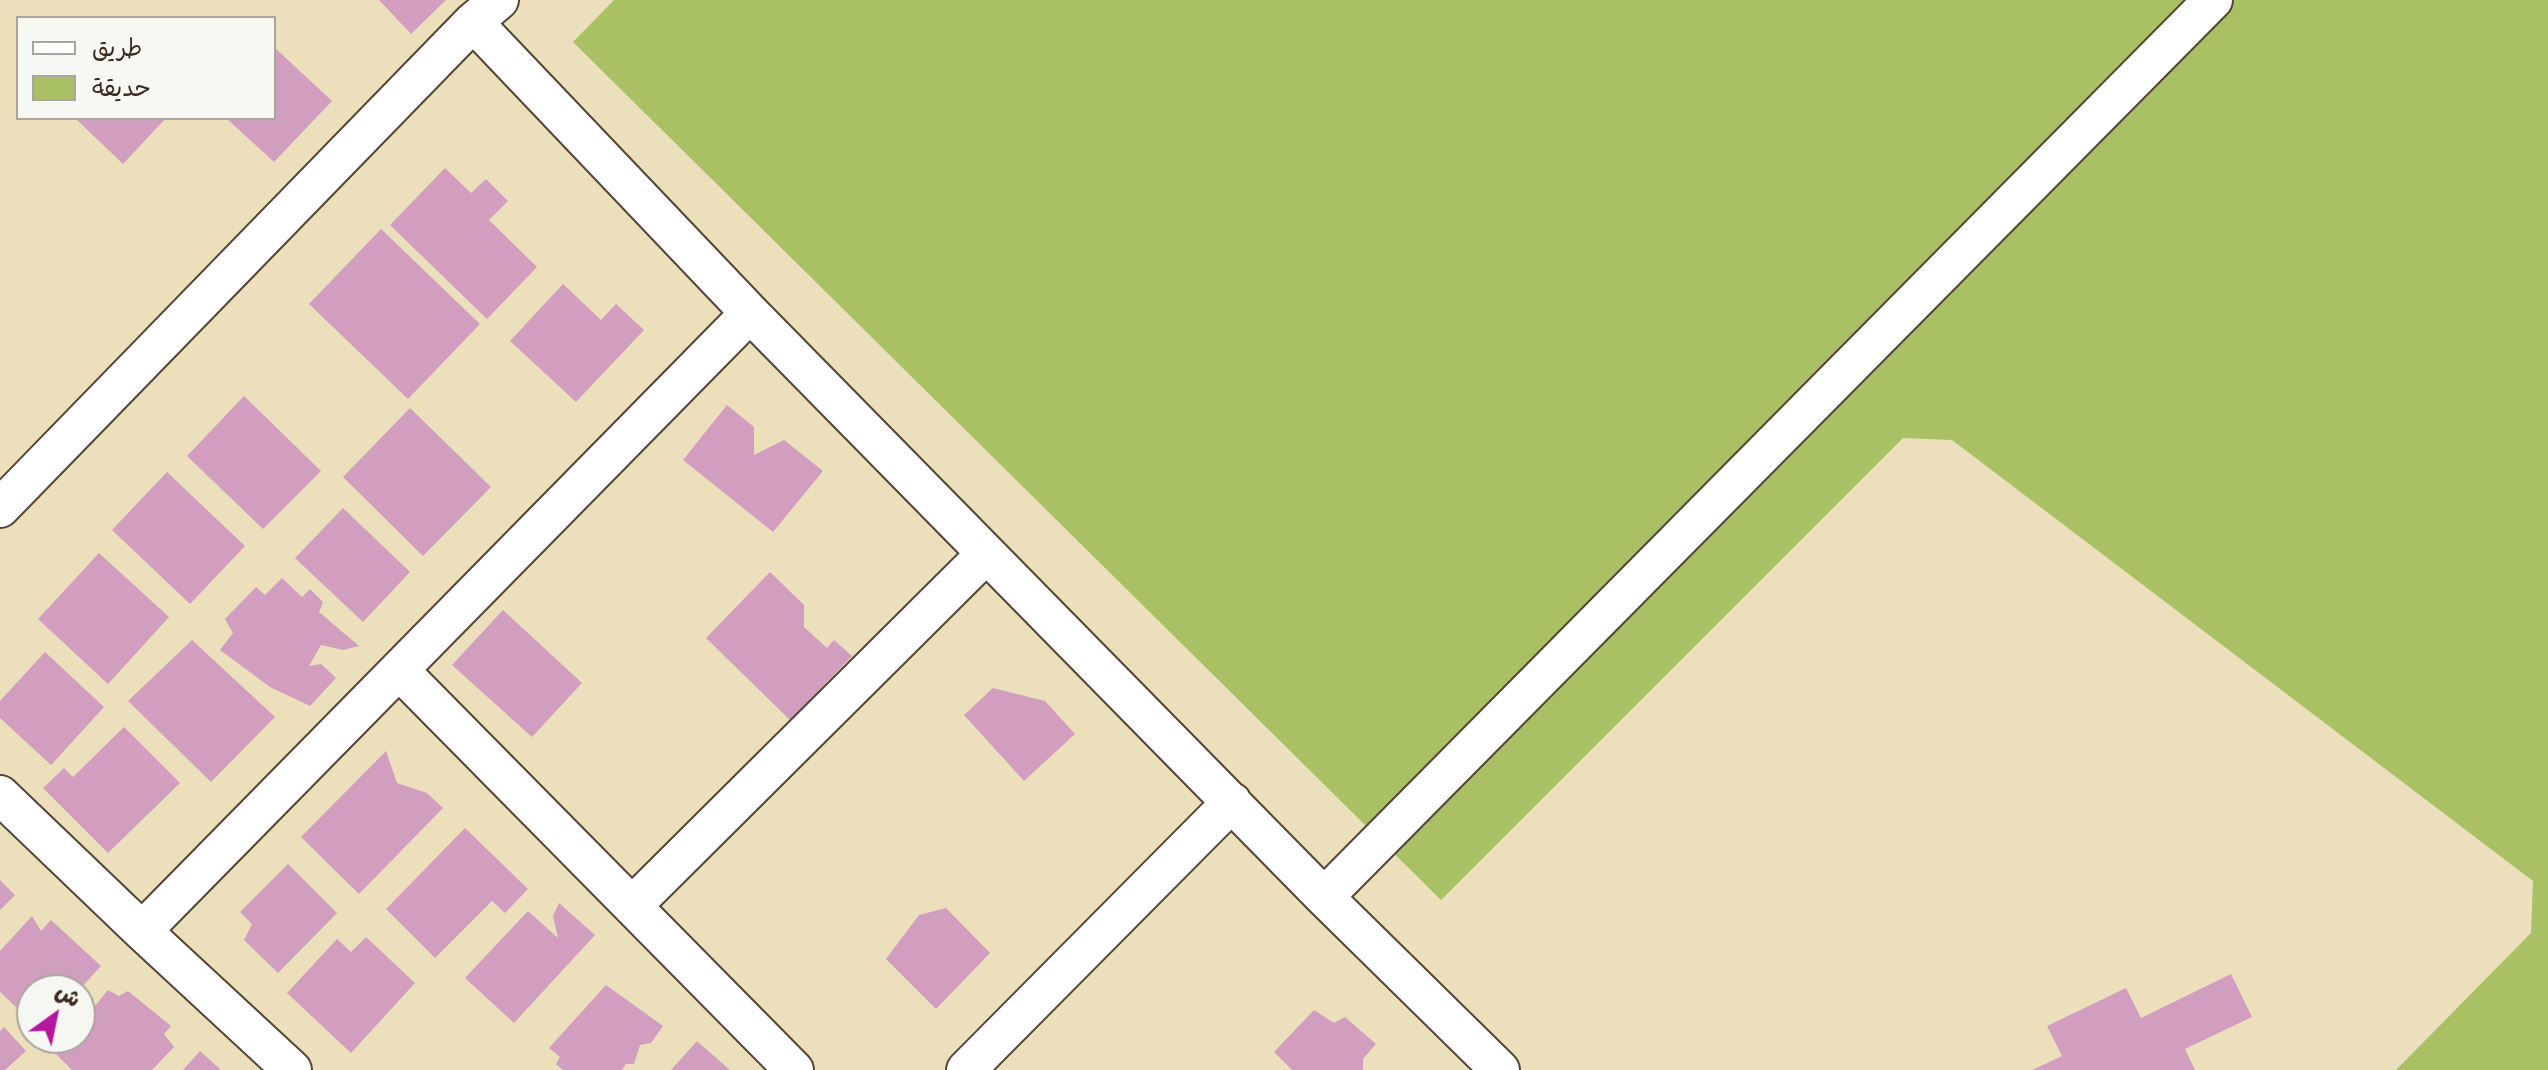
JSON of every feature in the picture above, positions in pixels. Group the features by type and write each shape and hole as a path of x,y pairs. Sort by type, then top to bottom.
{"street":[{"path":"1324,897 2213,0"},
{"path":"0,508 486,11 750,313 1232,802 1483,1064"},
{"path":"142,931 750,313"},
{"path":"632,906 986,554"},
{"path":"399,670 794,1070"},
{"path":"0,795 292,1070"},
{"path":"966,1070 1232,802"}],"green space":[{"path":"614,0 2548,0 2548,1070 2396,1070 2531,933 2533,881 1952,440 1903,438 1441,900 573,42"}],"building":[{"path":"379,0 446,0 411,34"},
{"path":"276,49 332,101 274,162 228,120 276,120"},
{"path":"77,120 164,120 123,164"},
{"path":"445,168 471,193 486,179 508,201 489,220 537,267 487,319 390,225"},
{"path":"381,229 480,324 408,399 309,304"},
{"path":"563,284 601,320 616,304 644,330 576,402 510,341"},
{"path":"244,396 321,471 263,529 187,456"},
{"path":"727,405 754,427 754,455 784,440 823,471 773,532 683,460"},
{"path":"410,408 491,487 423,556 343,477"},
{"path":"167,472 245,546 190,604 112,530"},
{"path":"343,508 410,572 363,622 295,558"},
{"path":"99,553 169,617 108,684 38,619"},
{"path":"770,572 804,605 804,627 827,648 834,640 852,656 790,720 706,638"},
{"path":"282,578 302,597 310,589 323,602 319,612 359,646 343,650 321,645 309,666 321,664 336,678 310,706 270,687 220,650 233,633 225,619 256,587 265,595"},
{"path":"503,610 582,683 532,737 452,665"},
{"path":"192,640 275,717 211,782 128,701"},
{"path":"45,652 104,707 51,765 0,718 0,701"},
{"path":"993,688 1045,701 1075,734 1024,781 964,715"},
{"path":"124,727 180,783 108,853 43,788 64,768 73,777"},
{"path":"386,751 397,783 427,793 443,808 359,894 301,837"},
{"path":"465,828 528,889 505,913 492,901 435,958 386,909"},
{"path":"288,864 337,913 278,973 244,940 252,924 240,912"},
{"path":"0,880 15,895 0,910"},
{"path":"559,903 595,935 514,1023 465,978 528,911 558,938 553,916"},
{"path":"946,908 990,953 936,1009 886,959 919,915"},
{"path":"32,916 41,931 51,920 101,966 94,974 16,974 16,1007 0,992 0,951"},
{"path":"366,937 415,983 351,1053 287,993 337,939 351,952"},
{"path":"2231,974 2252,1017 2185,1049 2195,1070 2032,1070 2062,1056 2047,1026 2126,988 2141,1018"},
{"path":"606,985 663,1026 651,1043 640,1045 634,1064 626,1064 622,1070 563,1070 556,1064 560,1057 549,1048"},
{"path":"108,990 119,996 128,991 171,1026 164,1034 174,1047 152,1070 72,1070 56,1054 96,1054 96,1005"},
{"path":"1314,1010 1334,1023 1345,1017 1376,1044 1363,1059 1363,1070 1292,1070 1274,1052"},
{"path":"4,1027 16,1040 16,1054 23,1054 5,1070 0,1070 0,1031"},
{"path":"697,1041 730,1070 671,1070"},
{"path":"200,1051 221,1070 183,1070"}]}
